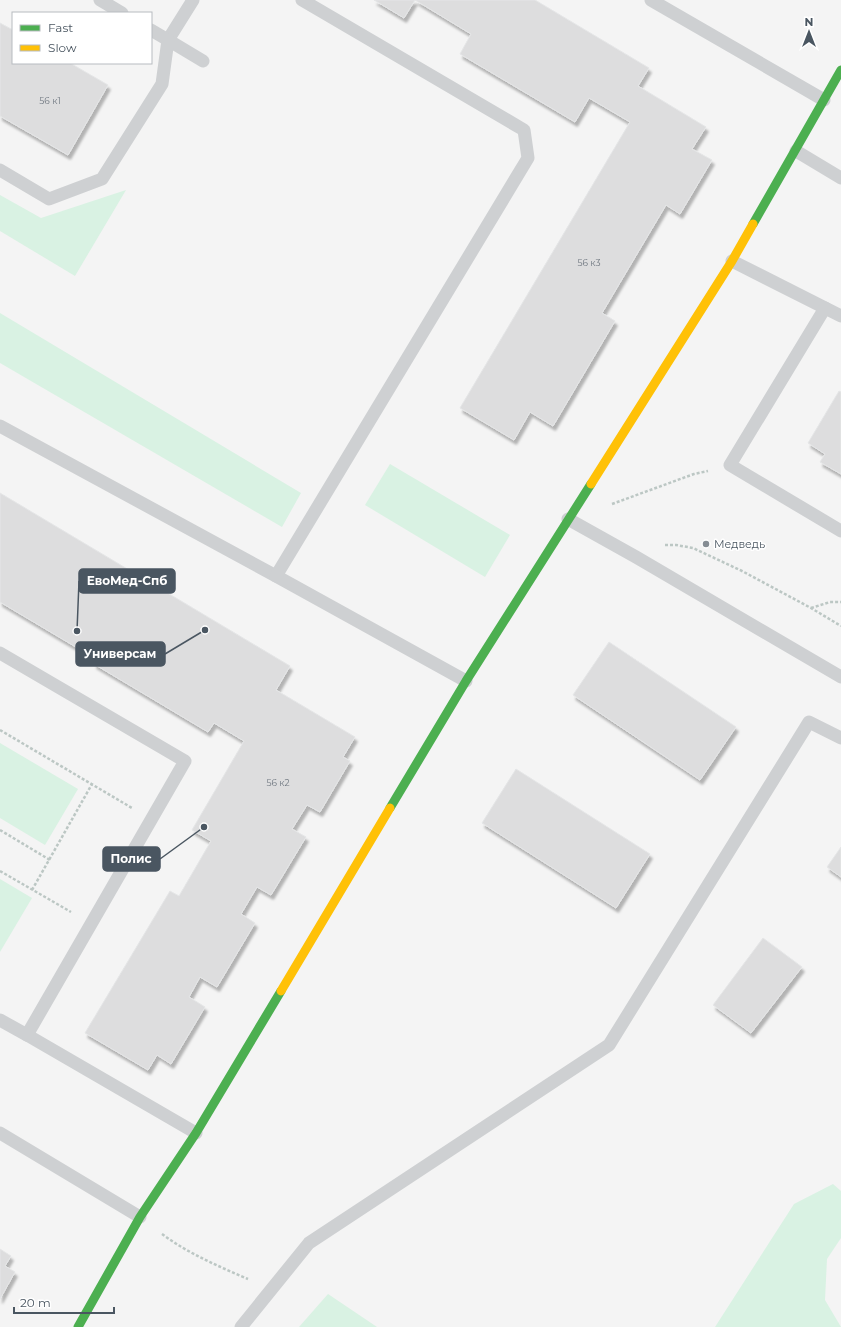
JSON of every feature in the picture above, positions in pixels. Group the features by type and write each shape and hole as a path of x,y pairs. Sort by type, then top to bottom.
{"street":[{"path":"78,1327 140,1217 196,1133 466,681 732,261 841,70"}],"lane":[{"path":"100,0 120,12"},
{"path":"0,170 49,199 102,179 162,84 168,40 193,0"},
{"path":"276,576 528,158 524,130 302,0"},
{"path":"651,0 824,100"},
{"path":"152,31 203,61"},
{"path":"796,151 841,178"},
{"path":"732,261 841,316"},
{"path":"825,308 730,465 841,531"},
{"path":"0,426 466,681"},
{"path":"568,519 841,677"},
{"path":"0,653 185,761 90,923 27,1035"},
{"path":"241,1327 309,1243 609,1045 809,722 841,738"},
{"path":"0,1020 196,1133"},
{"path":"0,1133 140,1217"}],"path":[{"path":"608,505 694,474 730,465"},
{"path":"636,557 654,545 676,545 693,548 742,571 841,626"},
{"path":"811,608 830,602 841,602"},
{"path":"0,730 151,819"},
{"path":"32,890 92,784"},
{"path":"0,830 50,860"},
{"path":"0,871 90,923"},
{"path":"140,1217 172,1241 204,1260 255,1282 269,1291"}],"green space":[{"path":"126,190 75,276 0,231 0,195 41,218"},
{"path":"0,313 301,493 282,527 0,363"},
{"path":"390,464 510,535 485,577 365,505"},
{"path":"0,743 78,789 45,845 0,818"},
{"path":"0,879 32,898 0,952"},
{"path":"833,1184 841,1191 841,1238 827,1259 825,1300 841,1327 715,1327 794,1204"},
{"path":"328,1294 377,1327 299,1327"}],"building":[{"path":"374,0 415,0 404,18"},
{"path":"415,0 535,0 649,68 638,86 706,127 692,149 712,160 680,214 666,205 602,313 615,321 553,426 530,412 514,440 460,408 630,122 589,98 575,122 460,54 471,34"},
{"path":"0,23 12,29 12,64 72,64 108,85 68,155 0,116"},
{"path":"839,391 841,392 841,474 820,462 825,454 808,443"},
{"path":"0,493 290,666 276,690 355,737 343,757 350,761 320,812 307,805 292,829 306,837 271,895 257,887 241,914 255,923 217,987 200,977 189,997 205,1007 171,1064 157,1055 148,1070 85,1033 170,891 179,896 211,841 192,830 244,741 214,723 208,732 94,664 96,659 0,602"},
{"path":"609,642 736,727 700,780 573,695"},
{"path":"516,769 650,854 616,908 482,823"},
{"path":"841,847 841,877 827,867"},
{"path":"763,938 802,967 751,1033 713,1005"},
{"path":"0,1249 11,1256 5,1266 15,1272 0,1299"}],"traffic: fast":[{"path":"753,224 841,70"},
{"path":"390,808 466,681 591,484"},
{"path":"78,1327 140,1217 196,1133 281,991"}],"traffic: slow":[{"path":"591,484 732,261 753,224"},
{"path":"281,991 390,808"}],"place":[{"name":"Медведь","path":"706,544"},
{"name":"Универсам","path":"205,630"},
{"name":"ЕвоМед-Спб","path":"77,631"},
{"name":"Полис","path":"204,827"}]}
